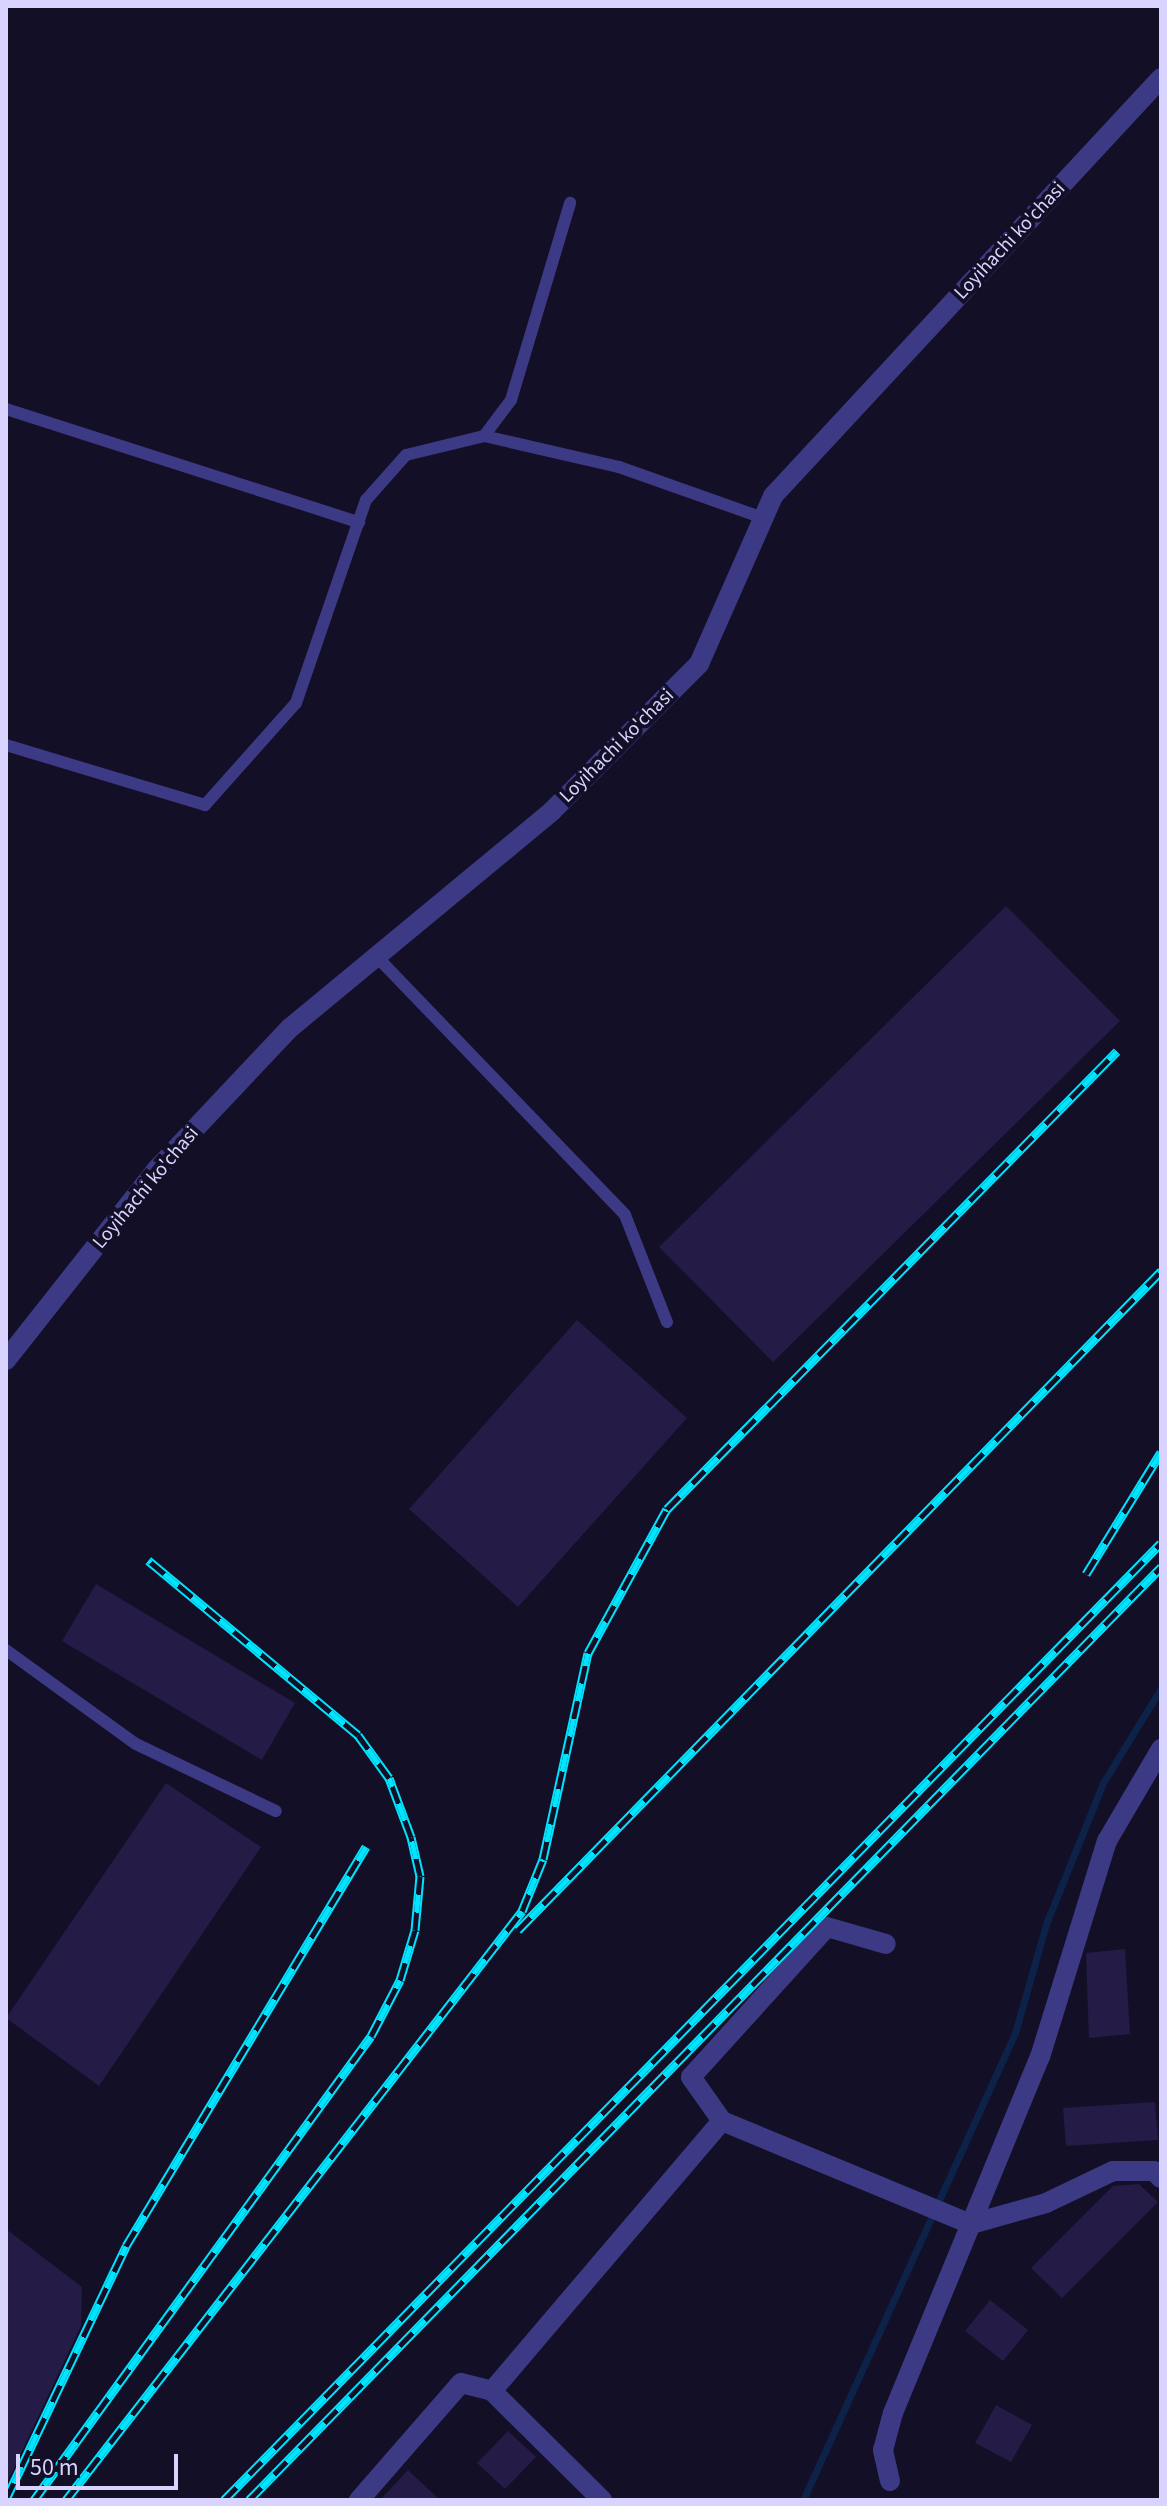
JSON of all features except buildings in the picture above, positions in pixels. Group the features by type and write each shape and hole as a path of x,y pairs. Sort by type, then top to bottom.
{"street":[{"name":"Loyihachi ko'chasi","path":"6,1360 156,1170 290,1028 552,811 699,664 773,496 1161,78"},
{"path":"890,2481 883,2450 893,2413 1040,2057 1107,1841 1161,1749"},
{"path":"886,1944 827,1927 691,2077 722,2121 947,2218 971,2224 1046,2203 1113,2171 1154,2171 1161,2178"},
{"path":"492,2391 722,2121"},
{"path":"359,2500 461,2383 492,2391 602,2500"}],"lane":[{"path":"484,436 511,400 570,203"},
{"path":"6,409 359,522"},
{"path":"6,745 205,805 296,703 366,500 406,455 484,436 619,467 763,518"},
{"path":"378,958 625,1215 667,1322"},
{"path":"6,1650 136,1744 276,1811"}],"waterway":[{"path":"803,2500 1015,2033 1046,1924 1103,1783 1161,1688"}],"railway":[{"path":"66,2500 522,1911 543,1859 588,1653 667,1509 1117,1051"},
{"path":"518,1930 1161,1271"},
{"path":"1086,1574 1161,1452"},
{"path":"224,2500 1161,1543"},
{"path":"34,2500 371,2036 400,1980 415,1930 420,1876 411,1837 389,1778 358,1735 148,1560"},
{"path":"249,2500 1161,1567"},
{"path":"6,2499 126,2246 366,1847"}]}
